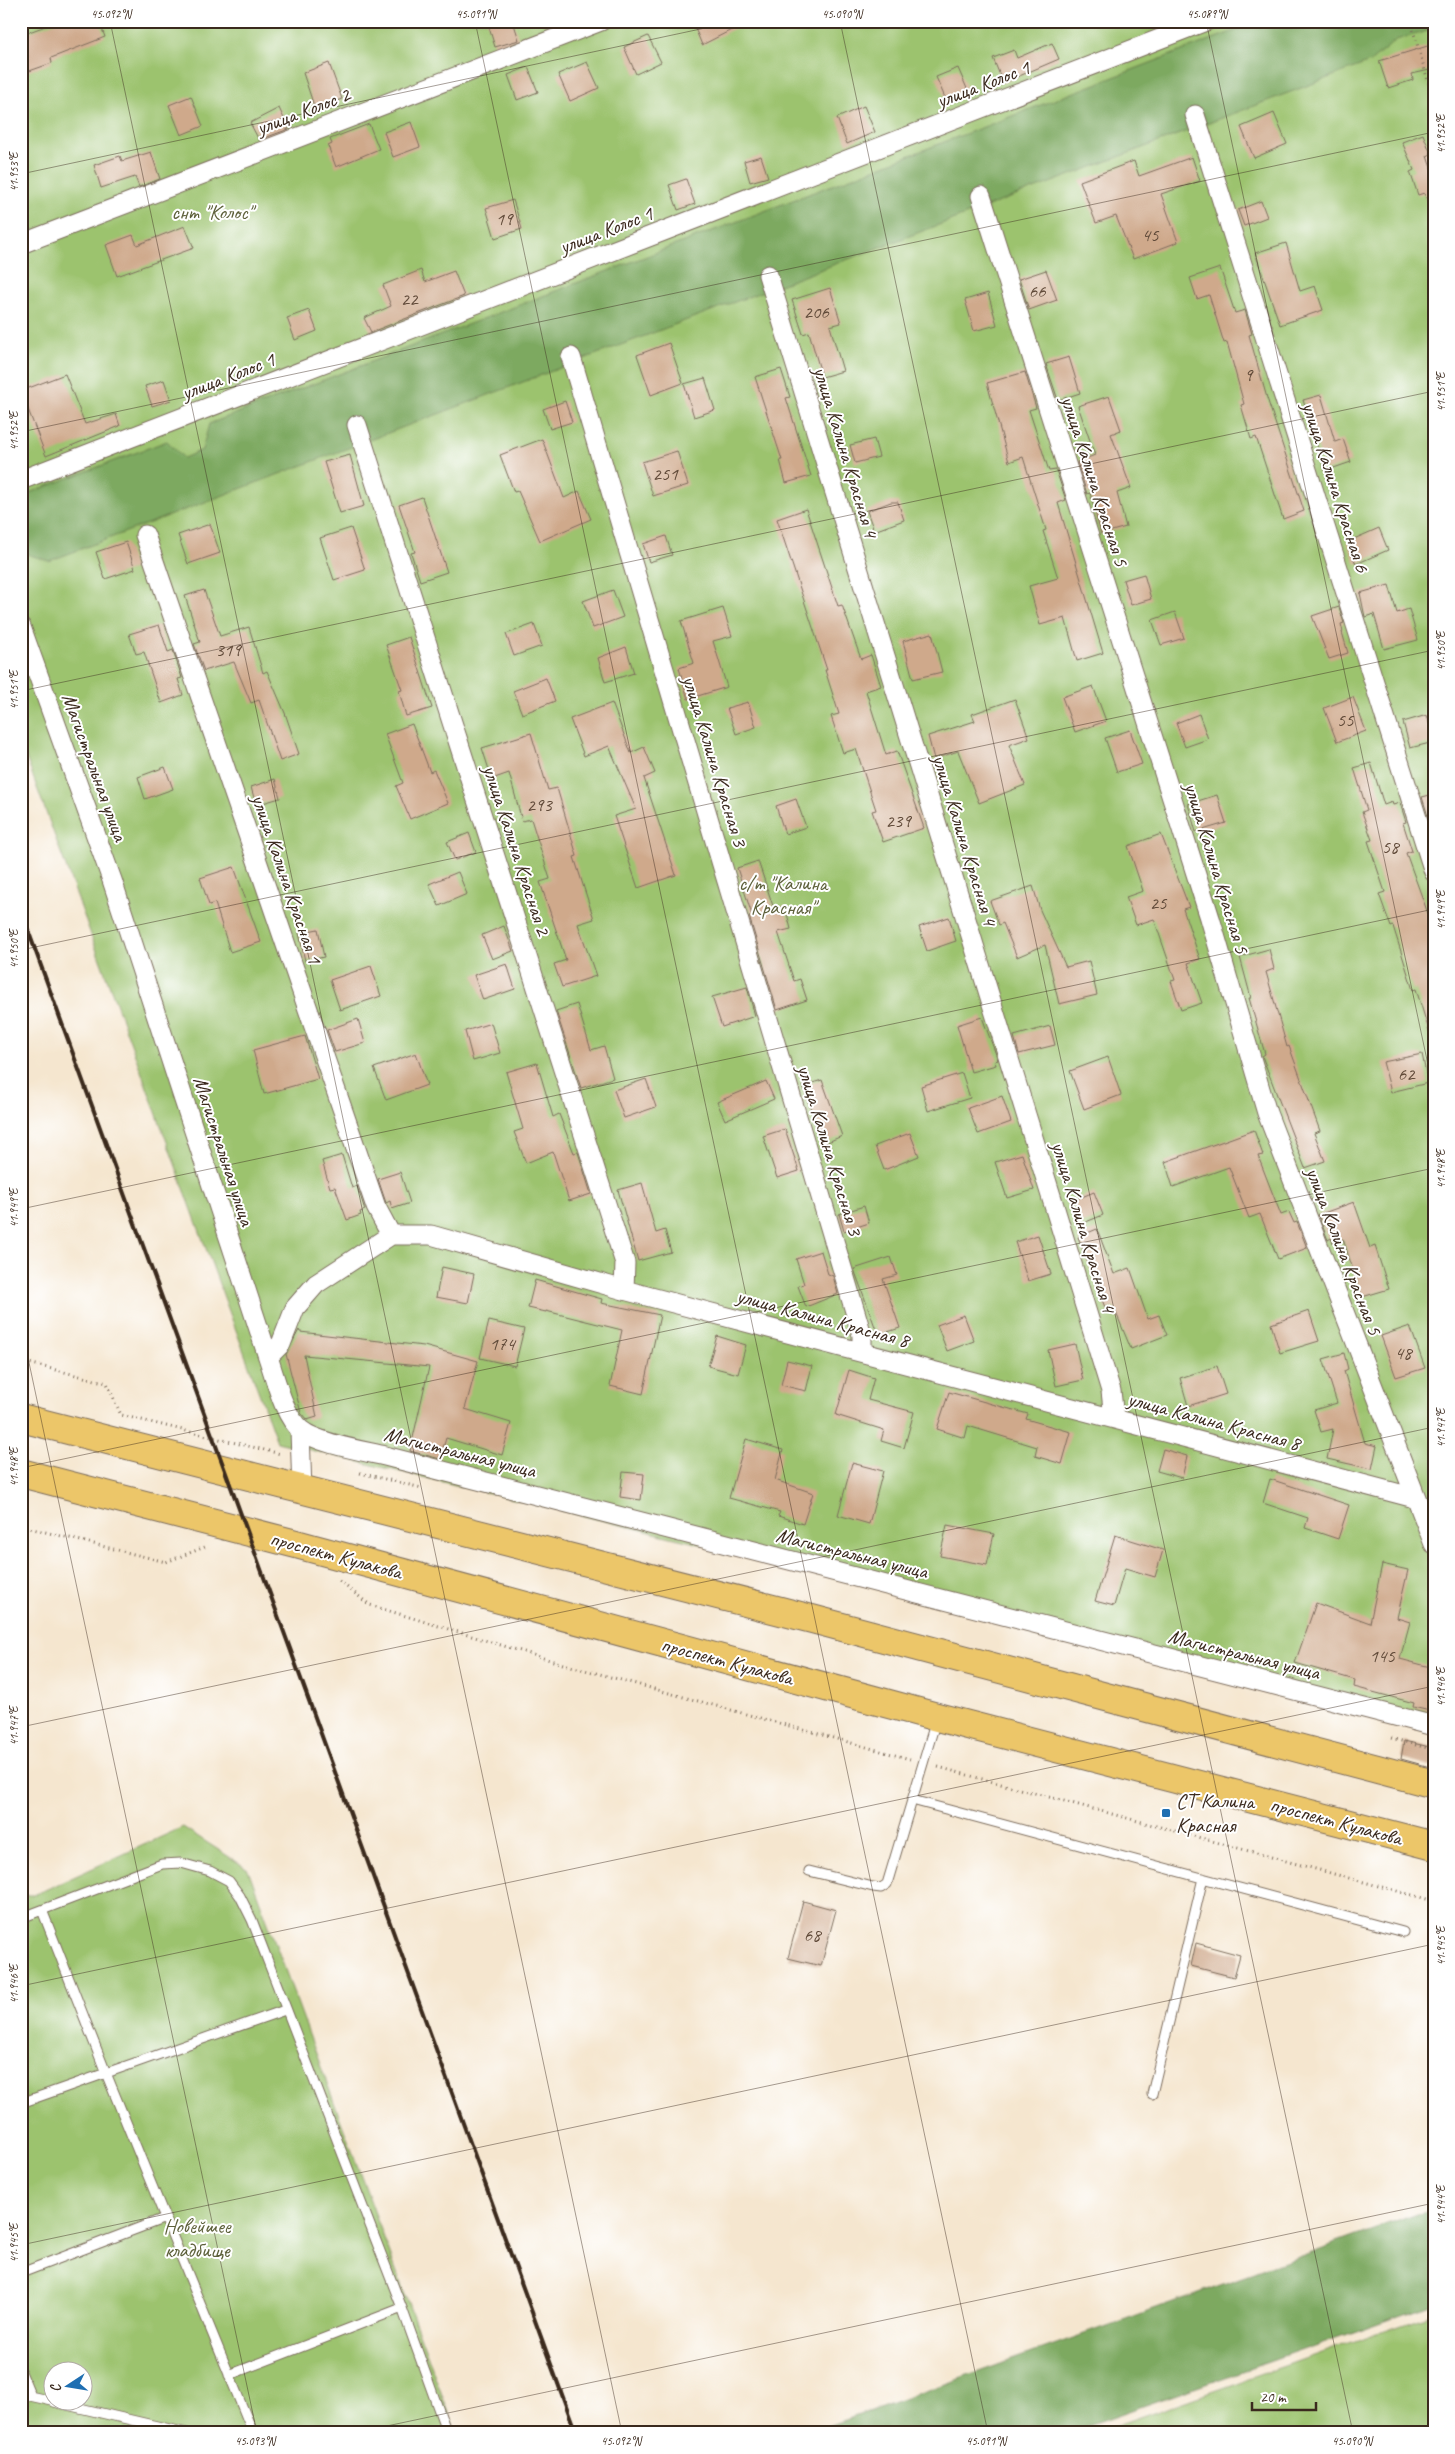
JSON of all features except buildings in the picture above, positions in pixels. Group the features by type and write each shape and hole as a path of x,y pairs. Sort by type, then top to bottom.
{"main road":[{"path":"21,1418 302,1491 812,1619 1434,1784"},
{"name":"проспект Кулакова","path":"21,1473 288,1542 937,1717 1434,1846"}],"street":[{"name":"улица Колос 2","path":"21,244 601,21"},
{"name":"улица Колос 1","path":"21,480 1206,21"},
{"name":"улица Калина Красная 6","path":"1195,115 1434,872"},
{"name":"улица Калина Красная 5","path":"981,196 1210,918 1267,1112 1434,1544"},
{"name":"улица Калина Красная 4","path":"768,275 1111,1391 1114,1418"},
{"name":"улица Калина Красная 3","path":"571,358 862,1335 862,1352"},
{"name":"улица Калина Красная 2","path":"357,425 625,1263 624,1290"},
{"name":"улица Калина Красная 1","path":"145,535 376,1207 391,1235"},
{"name":"Магистральная улица","path":"21,627 112,880 268,1357 288,1413 300,1430 320,1439 375,1454 1434,1726"},
{"name":"улица Калина Красная 8","path":"391,1235 431,1235 624,1290 1415,1498"},
{"path":"268,1357 281,1344 295,1308 316,1284 391,1235"},
{"path":"300,1430 302,1491"}],"lane":[{"path":"809,1871 873,1887 881,1888 887,1884 937,1717"},
{"path":"912,1800 1403,1932"},
{"path":"21,1918 162,1864 181,1863 210,1871 229,1881 240,1896 252,1920 285,2010 402,2308 447,2433"},
{"path":"1152,2094 1203,1878"},
{"path":"42,1910 106,2073 253,2433"},
{"path":"21,2103 285,2010"},
{"path":"21,2273 165,2218"},
{"path":"229,2375 402,2308"},
{"path":"21,2372 31,2396"},
{"path":"21,2394 42,2398"},
{"path":"92,2410 187,2433"}],"path":[{"path":"1412,30 1434,101"},
{"path":"21,1526 166,1562 203,1546 213,1548"},
{"path":"335,1578 370,1605 563,1664 1434,1900"}],"green space":[{"name":"с/т \"Калина Красная\"","path":"21,21 1434,21 1434,1721 277,1442 21,744"},
{"path":"1260,21 1434,21 1434,29 1396,40 1370,62 49,561 27,554 21,540 21,499 29,493 167,441 184,458 202,450 209,424"},
{"name":"Новейшее кладбище","path":"183,1827 248,1869 456,2433 21,2433 21,1895 34,1895"},
{"path":"1434,2208 1434,2304 1066,2433 809,2433"},
{"path":"1434,2313 1434,2433 1095,2433"}],"railway":[{"path":"21,911 576,2433"}],"place":[{"name":"СТ Калина Красная","path":"1166,1813"}],"park label":[{"name":"снт \"Колос\"","path":"212,212"}]}
